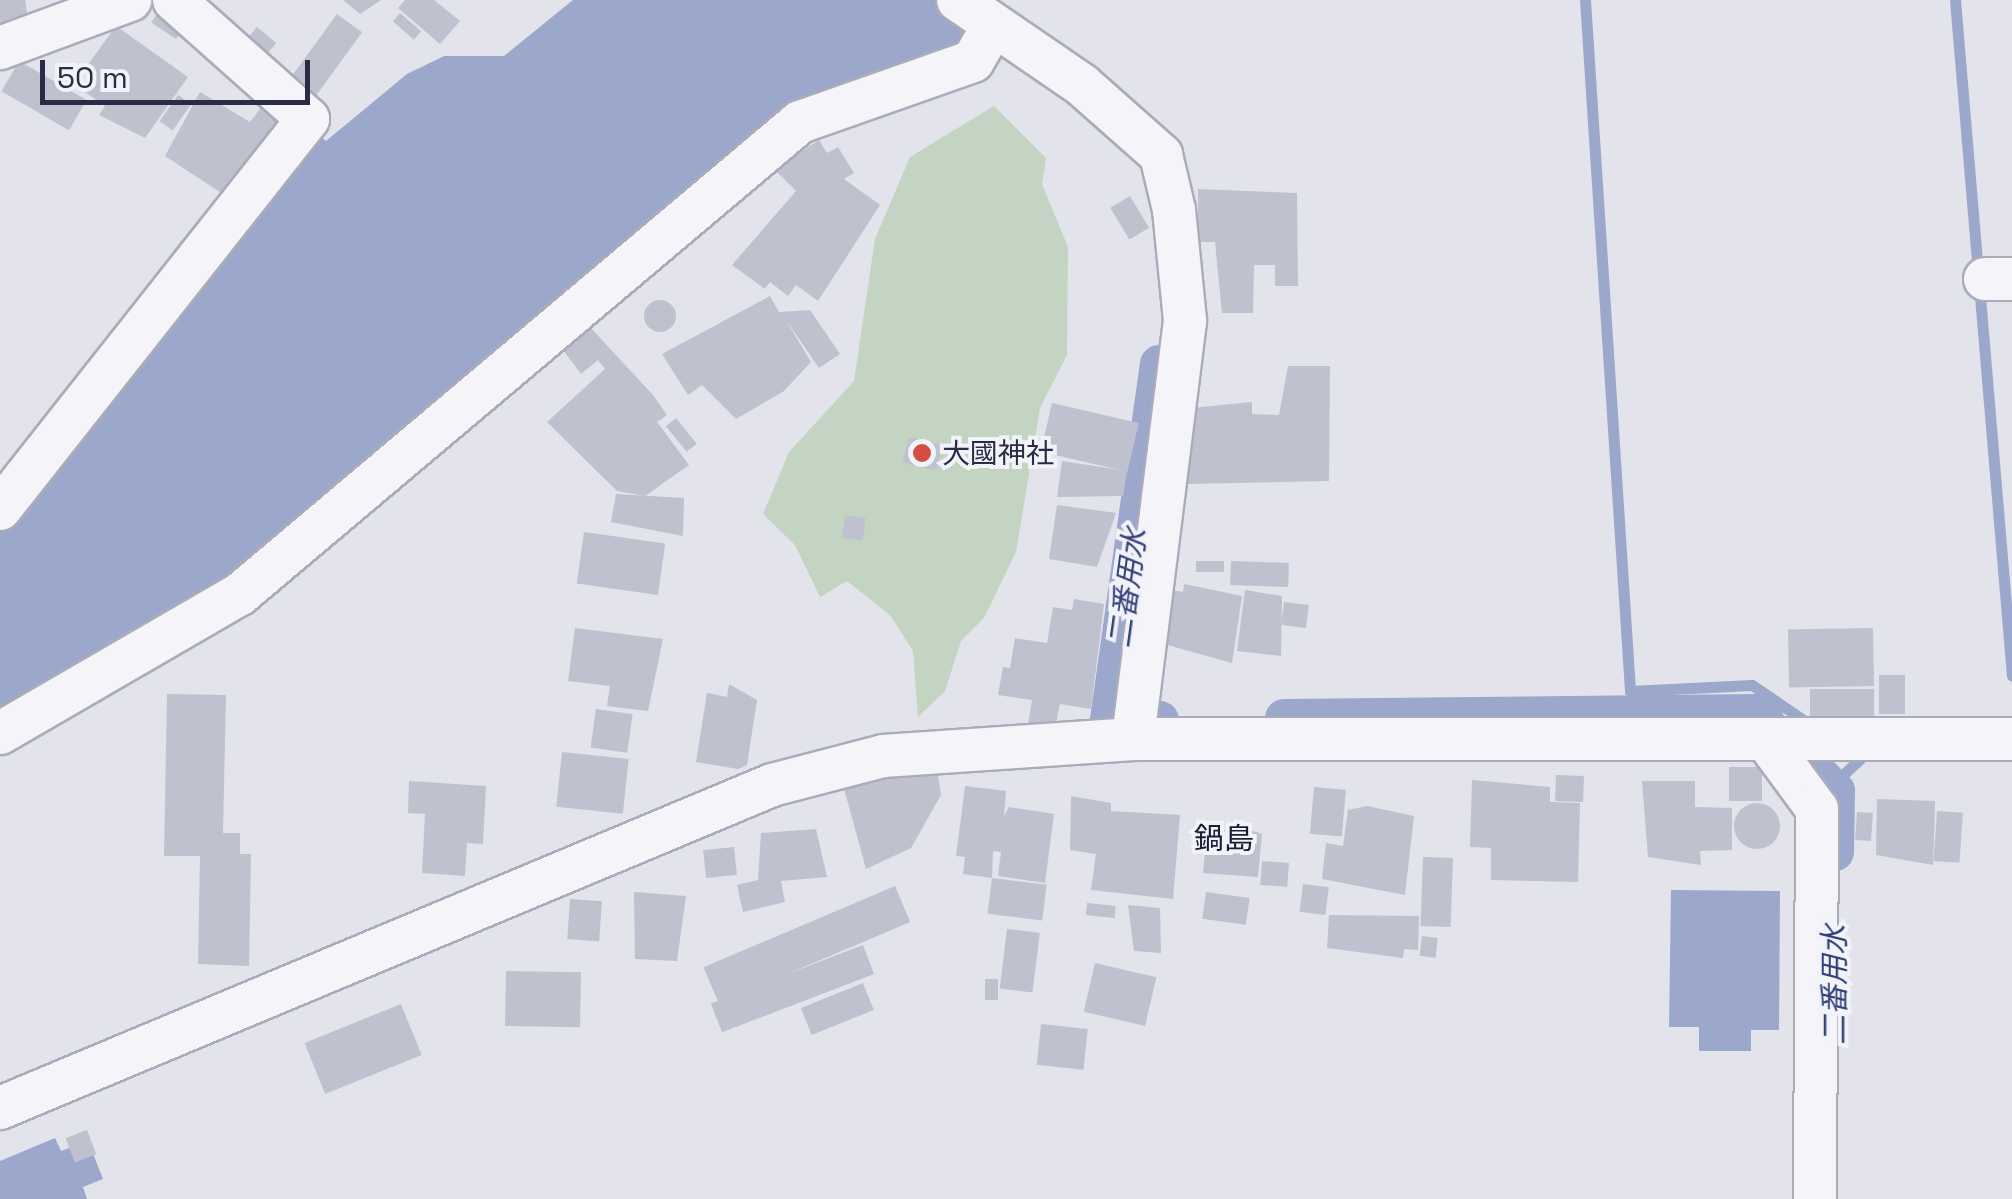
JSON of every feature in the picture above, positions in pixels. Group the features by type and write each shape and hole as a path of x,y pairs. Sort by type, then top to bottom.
{"street":[{"path":"0,48 130,0"},
{"path":"0,509 308,120 174,0"},
{"path":"958,0 988,39 1082,84 1161,155 1174,210 1184,321 1135,722"},
{"path":"0,733 240,594 800,122 988,39"},
{"path":"0,1108 787,780 966,745 1135,722 1767,742 2012,738"},
{"path":"1767,742 1817,809 1815,1199"}],"green space":[{"path":"994,106 1046,158 1042,184 1068,247 1067,355 1040,408 1016,552 984,618 961,641 945,691 918,717 913,651 890,615 847,581 820,597 795,545 763,514 789,452 854,381 875,239 910,157"}],"water":[{"path":"573,0 935,0 969,27 961,49 780,120 238,574 0,718 0,532 316,133 326,141 407,74 444,56 504,56"},
{"path":"1671,890 1780,891 1779,1030 1751,1030 1751,1051 1699,1051 1699,1027 1669,1027"},
{"path":"55,1138 61,1151 88,1141 103,1179 83,1187 87,1199 0,1199 0,1161"}],"building":[{"path":"0,0 25,0 28,18 0,23"},
{"path":"343,0 381,0 360,14"},
{"path":"405,0 434,0 460,21 440,44 398,8"},
{"path":"163,5 188,22 176,39 151,22"},
{"path":"400,13 421,31 414,40 393,21"},
{"path":"337,14 362,32 310,104 285,86"},
{"path":"116,26 188,77 145,138 99,115 105,106 85,92 95,79 84,70"},
{"path":"257,27 276,43 268,52 249,36"},
{"path":"19,61 87,100 69,130 2,91"},
{"path":"200,92 250,122 271,95 294,112 232,200 165,156"},
{"path":"178,95 191,104 173,130 160,121"},
{"path":"819,140 827,153 838,147 854,173 844,179 880,205 818,301 796,285 788,296 770,282 765,289 732,265 796,191 774,169"},
{"path":"1198,189 1297,193 1298,286 1275,286 1275,265 1254,265 1253,313 1222,313 1215,242 1198,242"},
{"path":"1130,196 1149,228 1129,240 1110,208"},
{"path":"770,296 779,312 810,310 840,354 819,368 786,320 811,362 784,391 736,419 702,385 688,395 662,354"},
{"path":"660,300 671,305 676,316 671,327 660,332 649,327 644,316 649,305"},
{"path":"588,325 653,395 667,415 657,422 689,465 645,496 617,491 547,422 605,369 598,360 581,374 560,346"},
{"path":"1288,366 1330,366 1329,481 1188,484 1191,408 1252,402 1252,414 1279,415"},
{"path":"1052,403 1139,423 1127,472 1041,452"},
{"path":"676,418 697,444 687,452 666,426"},
{"name":"大國神社","path":"909,437 942,445 936,470 903,462"},
{"path":"1062,461 1127,471 1123,496 1057,497"},
{"path":"616,494 684,498 683,536 611,522"},
{"path":"1057,505 1116,513 1097,567 1049,559"},
{"path":"845,515 866,518 863,541 842,538"},
{"path":"584,532 665,543 658,595 577,583"},
{"path":"1196,561 1224,561 1224,572 1196,572"},
{"path":"1231,561 1289,563 1288,587 1230,585"},
{"path":"1184,584 1242,596 1232,663 1153,641 1161,588 1183,592"},
{"path":"1245,590 1282,596 1281,656 1237,651"},
{"path":"1074,599 1104,604 1091,709 1060,704 1055,729 1028,725 1032,700 998,695 1003,667 1010,668 1015,638 1047,643 1053,607 1072,610"},
{"path":"1284,602 1309,605 1306,628 1281,625"},
{"path":"575,628 663,639 648,711 607,706 610,686 568,681"},
{"path":"1873,628 1874,686 1789,687 1788,629"},
{"path":"1879,675 1905,675 1905,714 1879,714"},
{"path":"729,684 757,700 747,765 738,769 696,762 707,693 727,697"},
{"path":"1810,689 1874,689 1874,719 1810,719"},
{"path":"167,694 226,695 223,833 240,833 240,854 251,854 249,966 198,964 200,856 164,856"},
{"path":"596,709 633,714 627,753 591,748"},
{"path":"562,752 629,759 623,814 556,807"},
{"path":"1729,767 1762,767 1762,801 1729,801"},
{"path":"937,770 941,795 911,848 866,869 843,785"},
{"path":"1556,775 1584,776 1583,802 1555,801"},
{"path":"1472,780 1550,787 1550,802 1580,803 1578,882 1491,880 1491,848 1470,847"},
{"path":"409,781 486,786 483,844 467,843 465,876 422,873 425,814 408,813"},
{"path":"1642,781 1695,781 1695,807 1732,808 1732,850 1700,851 1701,865 1648,857"},
{"path":"965,786 1006,791 1004,816 1009,807 1054,814 1045,883 998,876 1001,852 993,851 992,878 963,874 965,857 956,856"},
{"path":"1314,787 1346,790 1342,837 1310,834"},
{"path":"1071,796 1111,803 1111,811 1180,815 1173,899 1091,890 1096,854 1070,850"},
{"path":"1877,799 1935,801 1933,865 1876,855"},
{"path":"1757,803 1773,810 1780,826 1773,842 1757,849 1741,842 1734,826 1741,810"},
{"path":"1367,806 1414,816 1405,895 1322,879 1326,843 1343,846 1348,810"},
{"path":"1937,811 1963,813 1959,863 1934,861"},
{"path":"1857,812 1873,813 1871,841 1855,840"},
{"path":"1230,823 1262,834 1258,877 1203,873 1207,829 1229,831"},
{"path":"816,829 827,877 781,881 785,902 743,912 737,885 758,880 761,833"},
{"path":"734,847 737,875 706,878 703,850"},
{"path":"1423,857 1453,858 1451,927 1421,926"},
{"path":"1262,861 1289,863 1287,887 1260,885"},
{"path":"992,878 1047,885 1042,920 988,914"},
{"path":"1303,884 1329,887 1325,915 1300,912"},
{"path":"895,886 910,922 719,1003 704,967"},
{"path":"634,892 686,896 677,961 635,959"},
{"path":"1206,892 1250,898 1246,925 1202,919"},
{"path":"570,899 602,901 599,941 567,939"},
{"path":"1087,903 1116,906 1115,918 1086,915"},
{"path":"1128,905 1160,908 1161,953 1134,951"},
{"path":"1329,915 1419,916 1418,950 1404,949 1403,958 1327,948"},
{"path":"1007,929 1040,933 1032,993 1000,989"},
{"path":"1422,936 1438,938 1435,958 1420,956"},
{"path":"863,945 874,974 722,1032 711,1003"},
{"path":"1095,963 1156,977 1145,1026 1084,1012"},
{"path":"506,971 581,972 580,1027 505,1026"},
{"path":"985,979 998,979 998,1000 985,1000"},
{"path":"863,983 874,1010 812,1035 801,1008"},
{"path":"401,1004 422,1055 325,1094 305,1043"},
{"path":"1041,1024 1088,1029 1083,1070 1037,1065"},
{"path":"87,1130 96,1154 75,1163 66,1138"}],"waterway":[{"path":"1585,0 1630,691 1752,685 1805,721"},
{"path":"1955,0 2012,676"},
{"name":"二番用水","path":"1159,364 1109,720 1160,720"},
{"name":"二番用水","path":"1284,718 1757,713 1767,724"},
{"path":"1831,786 1862,757"},
{"name":"二番用水","path":"1822,777 1836,791 1835,852"}],"place":[{"name":"大國神社","path":"922,453"}],"district":[{"name":"鍋島","path":"1224,839"}]}
